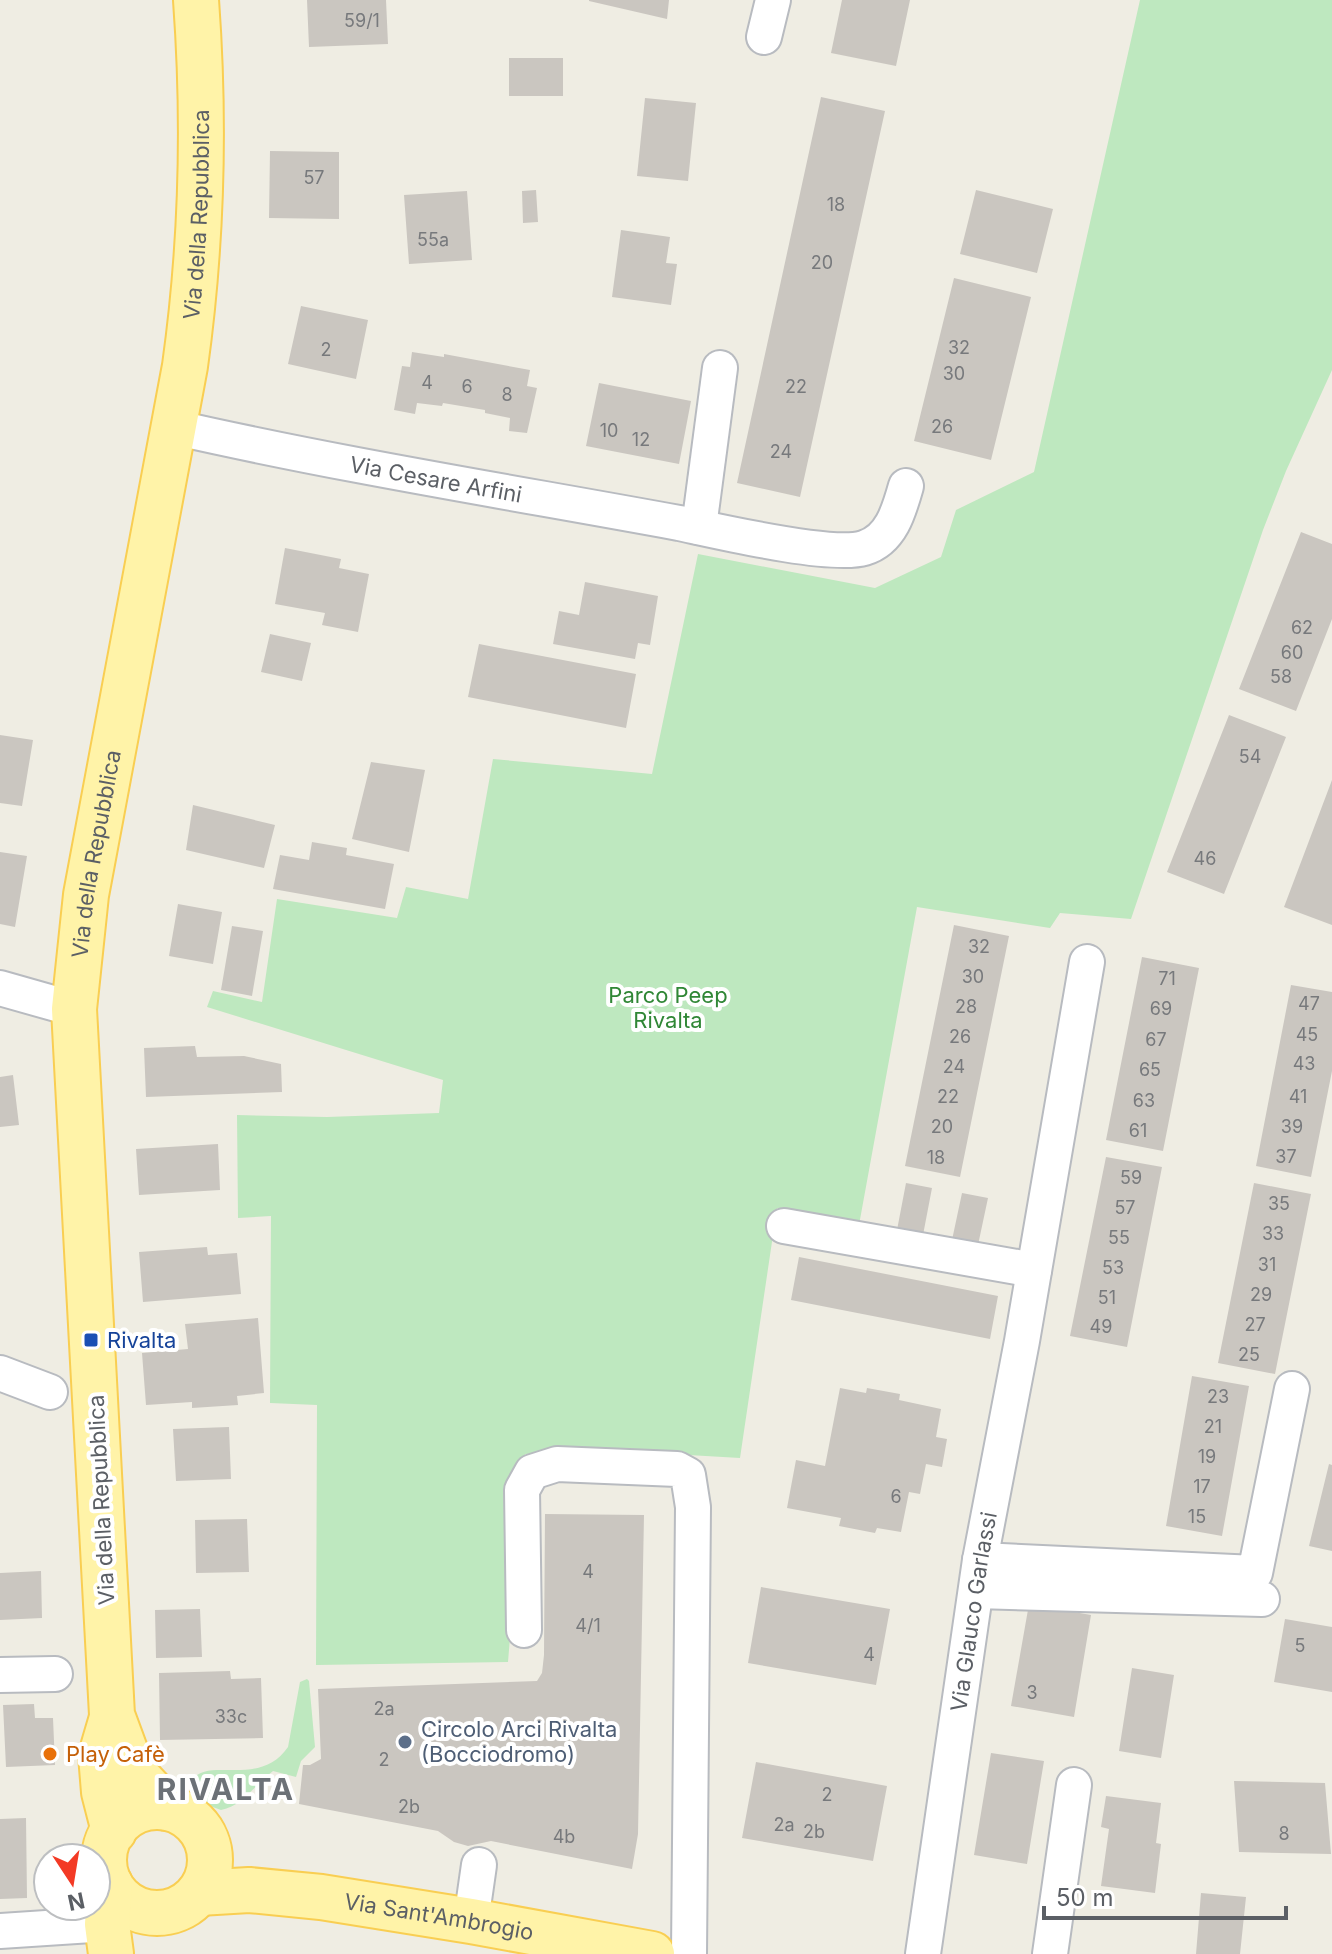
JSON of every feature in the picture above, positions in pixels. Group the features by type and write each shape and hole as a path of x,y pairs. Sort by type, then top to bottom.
{"main road":[{"name":"Via della Repubblica","path":"196,0 202,144 192,312 86,895 74,1009 112,1715 133,1772 167,1808 191,1820 207,1841"},
{"name":"Via della Repubblica","path":"108,1842 114,1831 104,1792 101,1755 112,1715"},
{"path":"114,1831 124,1819 137,1811 152,1807 167,1808"},
{"path":"112,1914 119,1897 146,1912 161,1913 176,1910 199,1893 208,1877 210,1858 207,1841"},
{"name":"Via Sant'Ambrogio","path":"207,1841 321,1897"},
{"name":"Via Sant'Ambrogio","path":"199,1893 249,1890 321,1897 639,1953"},
{"path":"139,1954 161,1913"}],"street":[{"path":"764,37 773,0"},
{"path":"699,527 720,368"},
{"name":"Via Cesare Arfini","path":"173,427 699,527 847,551 863,549 888,532 899,513 906,486"},
{"name":"Via Glauco Garlassi","path":"923,1954 978,1575 1087,962"},
{"path":"0,988 74,1009"},
{"path":"784,1226 1034,1270"},
{"path":"0,1373 50,1392"},
{"path":"978,1575 1255,1573 1292,1389"},
{"path":"524,1630 522,1490 532,1472 557,1464 677,1469 688,1475 693,1507 689,1954"},
{"path":"978,1575 1262,1599"},
{"path":"0,1675 55,1674"},
{"path":"1050,1954 1074,1785"},
{"path":"471,1921 479,1865"},
{"path":"0,1931 98,1922"}],"green space":[{"name":"Parco Peep Rivalta","path":"1140,0 1332,0 1332,370 1263,530 1131,919 1060,913 1050,928 917,907 859,1225 777,1208 740,1458 620,1451 525,1454 508,1662 316,1665 317,1405 270,1403 271,1216 238,1218 237,1115 327,1117 439,1113 443,1080 207,1007 213,991 262,1002 277,899 397,918 406,887 468,899 493,759 652,774 698,554 875,588 941,557 956,510 1034,472"},
{"path":"307,1679 315,1747 301,1761 296,1777 273,1771 243,1799 221,1810 199,1802 189,1787 195,1777 205,1771 261,1767 275,1760 288,1747 300,1682"}],"building":[{"path":"307,0 386,0 388,44 309,47"},
{"path":"669,0 667,19 589,1"},
{"path":"842,0 910,0 896,66 831,53"},
{"path":"509,58 563,58 563,96 509,96"},
{"path":"821,97 885,111 800,497 737,483"},
{"path":"645,98 696,103 688,181 637,176"},
{"path":"270,151 339,152 339,219 269,218"},
{"path":"536,190 538,222 523,223 522,191"},
{"path":"976,190 1053,209 1037,273 960,254"},
{"path":"467,191 472,260 409,264 404,195"},
{"path":"621,230 670,237 666,263 677,264 671,305 612,297"},
{"path":"954,278 1031,297 991,460 914,441"},
{"path":"301,306 368,320 356,379 288,364"},
{"path":"412,352 444,357 444,354 530,370 527,386 537,388 527,433 509,431 510,418 485,413 485,410 443,403 442,406 417,403 415,414 394,410 402,366 410,367"},
{"path":"599,383 691,401 679,464 586,446"},
{"path":"1301,532 1332,544 1332,619 1296,711 1239,689"},
{"path":"285,548 341,559 339,568 369,574 358,632 322,625 325,613 275,604"},
{"path":"585,582 658,596 650,645 638,643 635,659 553,644 559,611 579,615"},
{"path":"270,634 311,643 302,681 261,672"},
{"path":"479,644 636,674 626,728 468,697"},
{"path":"1229,715 1286,737 1224,894 1167,872"},
{"path":"0,735 33,740 22,806 0,803"},
{"path":"371,762 425,770 409,852 352,839"},
{"path":"1332,780 1332,925 1284,907"},
{"path":"193,805 275,825 264,868 186,850"},
{"path":"312,842 347,848 346,855 394,864 385,909 273,889 280,855 309,860"},
{"path":"0,852 27,856 15,927 0,924"},
{"path":"178,904 222,912 213,964 169,956"},
{"path":"954,925 1009,936 960,1177 905,1166"},
{"path":"232,926 263,931 252,996 221,990"},
{"path":"1142,957 1199,968 1163,1151 1106,1140"},
{"path":"1291,985 1332,992 1332,1071 1311,1177 1256,1166"},
{"path":"195,1046 197,1057 244,1056 281,1064 282,1092 146,1097 144,1048"},
{"path":"13,1075 19,1125 0,1127 0,1077"},
{"path":"218,1144 220,1190 139,1195 136,1149"},
{"path":"1106,1157 1162,1167 1127,1347 1070,1336"},
{"path":"906,1183 932,1188 923,1235 897,1230"},
{"path":"1254,1183 1311,1194 1275,1374 1218,1363"},
{"path":"962,1193 988,1198 978,1245 952,1240"},
{"path":"207,1247 208,1255 237,1253 241,1294 143,1302 139,1252"},
{"path":"799,1257 998,1296 990,1339 791,1300"},
{"path":"258,1318 264,1393 237,1396 238,1405 192,1408 192,1402 146,1405 142,1353 188,1349 185,1324"},
{"path":"1192,1376 1249,1386 1222,1536 1166,1526"},
{"path":"840,1388 866,1393 867,1388 900,1394 899,1400 941,1409 936,1437 947,1439 942,1467 926,1464 920,1494 909,1492 901,1532 877,1528 875,1533 839,1526 841,1518 787,1508 796,1460 825,1466"},
{"path":"229,1427 231,1479 176,1481 173,1429"},
{"path":"1329,1464 1332,1465 1332,1551 1309,1546"},
{"path":"545,1514 644,1515 638,1834 632,1869 491,1841 468,1846 454,1842 438,1831 299,1804 303,1765 321,1759 318,1689 537,1681 542,1673 544,1655"},
{"path":"247,1519 249,1572 196,1573 195,1520"},
{"path":"41,1571 42,1618 0,1620 0,1573"},
{"path":"761,1587 890,1609 876,1685 748,1663"},
{"path":"1029,1604 1091,1615 1074,1717 1011,1706"},
{"path":"200,1609 202,1657 156,1658 155,1610"},
{"path":"1285,1619 1332,1627 1332,1692 1274,1682"},
{"path":"1132,1668 1174,1675 1161,1758 1119,1751"},
{"path":"230,1671 231,1679 261,1678 263,1738 160,1740 159,1673"},
{"path":"34,1704 35,1718 53,1718 55,1765 6,1767 3,1705"},
{"path":"991,1753 1044,1761 1027,1864 974,1855"},
{"path":"756,1762 887,1786 873,1861 742,1838"},
{"path":"1234,1781 1325,1783 1331,1854 1239,1852"},
{"path":"1106,1796 1161,1803 1156,1843 1161,1844 1155,1893 1101,1886 1109,1829 1101,1827"},
{"path":"26,1818 27,1898 0,1899 0,1819"},
{"path":"1201,1893 1246,1897 1240,1954 1196,1954"}],"place":[{"name":"Rivalta","path":"91,1340"},
{"name":"Circolo Arci Rivalta (Bocciodromo)","path":"405,1742"},
{"name":"Play Cafè","path":"50,1754"}],"district":[{"name":"RIVALTA","path":"226,1789"}]}
